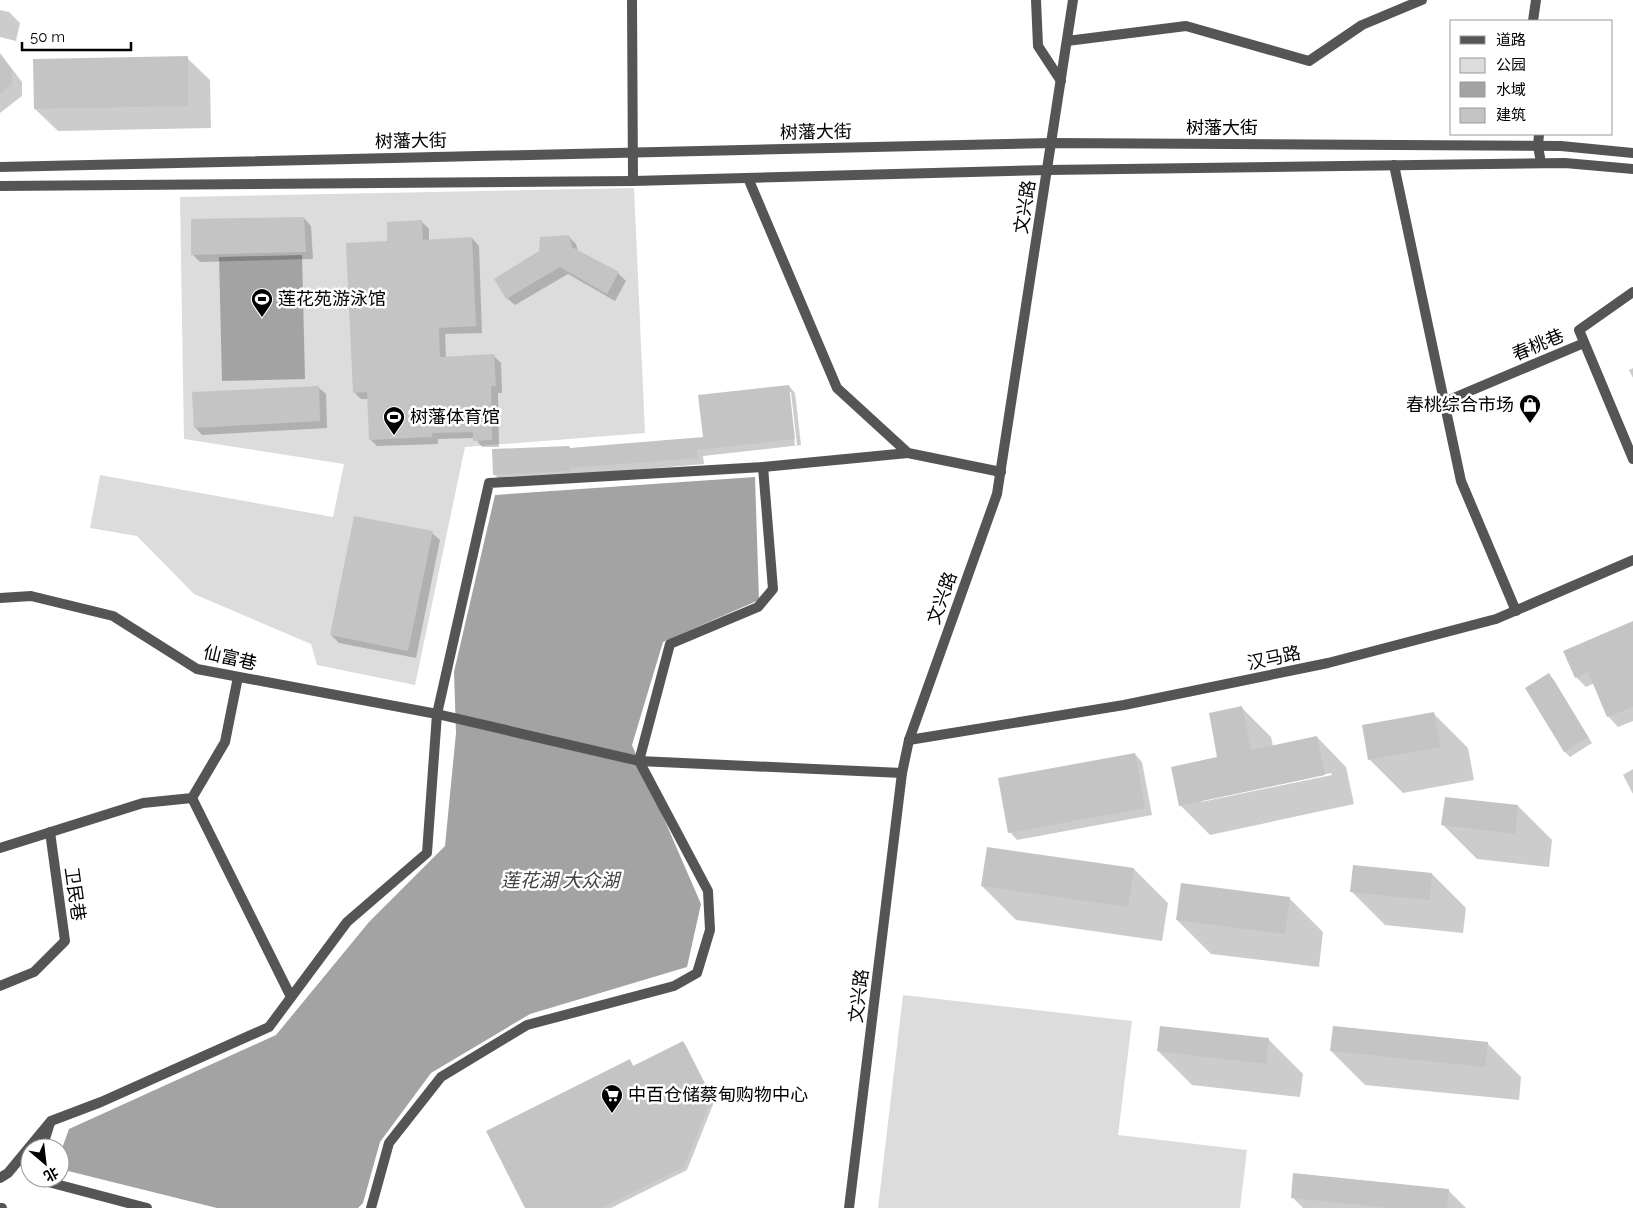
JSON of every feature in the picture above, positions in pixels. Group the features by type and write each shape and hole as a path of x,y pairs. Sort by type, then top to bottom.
{"street":[{"path":"632,0 633,181"},
{"path":"1036,0 1038,46 1061,82"},
{"name":"文兴路","path":"849,1208 902,773 909,740 997,494 1073,0"},
{"path":"1067,41 1186,26 1310,61 1362,25 1422,0"},
{"path":"1533,20 1536,0"},
{"path":"1538,135 1541,163"},
{"name":"树藩大街","path":"0,167 1052,143 1562,146 1633,153"},
{"path":"0,186 633,181 1048,170 1541,163 1565,163 1633,169"},
{"path":"1394,165 1461,482 1516,611"},
{"path":"748,178 837,388 908,453"},
{"path":"1584,343 1579,330 1633,292"},
{"name":"春桃巷","path":"1444,402 1584,343 1633,459"},
{"path":"0,1178 8,1173 51,1121 101,1102 269,1027 347,922 427,853 437,714 489,483 763,467 908,453 1001,472"},
{"path":"371,1208 389,1144 441,1077 527,1025 674,986 697,973 710,930 708,891 639,761 670,644 758,607 772,589 763,467"},
{"name":"汉马路","path":"909,740 1124,705 1328,664 1496,619 1633,560"},
{"name":"仙富巷","path":"0,598 31,596 113,616 197,669 437,714 639,761 902,773"},
{"path":"192,798 226,742 238,677"},
{"path":"192,798 291,997"},
{"path":"0,848 143,803 192,798"},
{"name":"卫民巷","path":"0,986 34,972 65,941 50,832"},
{"path":"45,1138 51,1121"},
{"path":"70,1188 147,1208"},
{"path":"364,1208 375,1197"}],"green space":[{"name":"树藩体育馆","path":"634,188 645,433 465,447 415,685 317,665 311,644 194,594 137,536 90,528 100,475 333,517 344,464 184,439 180,197"},
{"path":"903,995 1132,1021 1118,1135 1247,1150 1240,1208 878,1208"}],"water":[{"name":"莲花苑游泳馆","path":"302,255 305,379 222,381 219,257"},
{"name":"莲花湖 大众湖","path":"755,477 759,600 663,642 632,745 701,904 687,967 530,1014 431,1073 380,1142 363,1203 358,1208 217,1208 70,1171 70,1138 66,1138 69,1129 276,1035 369,922 445,846 456,733 454,672 495,495"}],"building":[{"path":"0,55 12,70 12,85 0,94"},
{"path":"188,56 188,106 34,109 33,59"},
{"path":"304,217 306,252 191,255 191,219"},
{"path":"422,220 423,240 472,237 476,326 439,328 440,357 494,354 496,386 491,386 492,440 473,441 473,432 432,433 432,437 369,440 367,392 353,393 346,243 387,241 387,222"},
{"path":"569,235 572,247 619,272 607,294 560,267 506,299 494,279 539,251 540,237"},
{"path":"789,385 795,439 697,450 698,458 570,468 570,471 493,475 492,449 569,446 570,448 703,437 698,395"},
{"path":"319,386 320,421 194,428 192,392"},
{"path":"354,516 433,531 408,651 330,635"},
{"path":"1633,621 1633,707 1607,717 1588,672 1575,678 1563,651"},
{"path":"1549,673 1588,737 1564,752 1525,688"},
{"path":"1242,706 1251,750 1317,736 1325,775 1179,806 1171,767 1217,757 1209,713"},
{"path":"1434,712 1441,747 1368,760 1362,725"},
{"path":"1135,753 1145,808 1008,833 998,778"},
{"path":"1445,797 1518,805 1515,834 1441,825"},
{"path":"987,847 1134,868 1128,907 981,886"},
{"path":"1353,865 1432,873 1430,900 1350,892"},
{"path":"1181,883 1290,897 1285,934 1176,920"},
{"path":"1160,1026 1269,1038 1266,1064 1157,1051"},
{"path":"1333,1026 1488,1042 1485,1067 1330,1051"},
{"name":"中百仓储蔡甸购物中心","path":"683,1041 712,1097 684,1167 601,1208 525,1208 486,1131 630,1059 633,1066"},
{"path":"1293,1173 1449,1189 1447,1208 1392,1208 1291,1198"}],"place":[{"name":"莲花苑游泳馆","path":"262,318"},
{"name":"春桃综合市场","path":"1530,424"},
{"name":"树藩体育馆","path":"394,436"},
{"name":"中百仓储蔡甸购物中心","path":"612,1114"}]}
